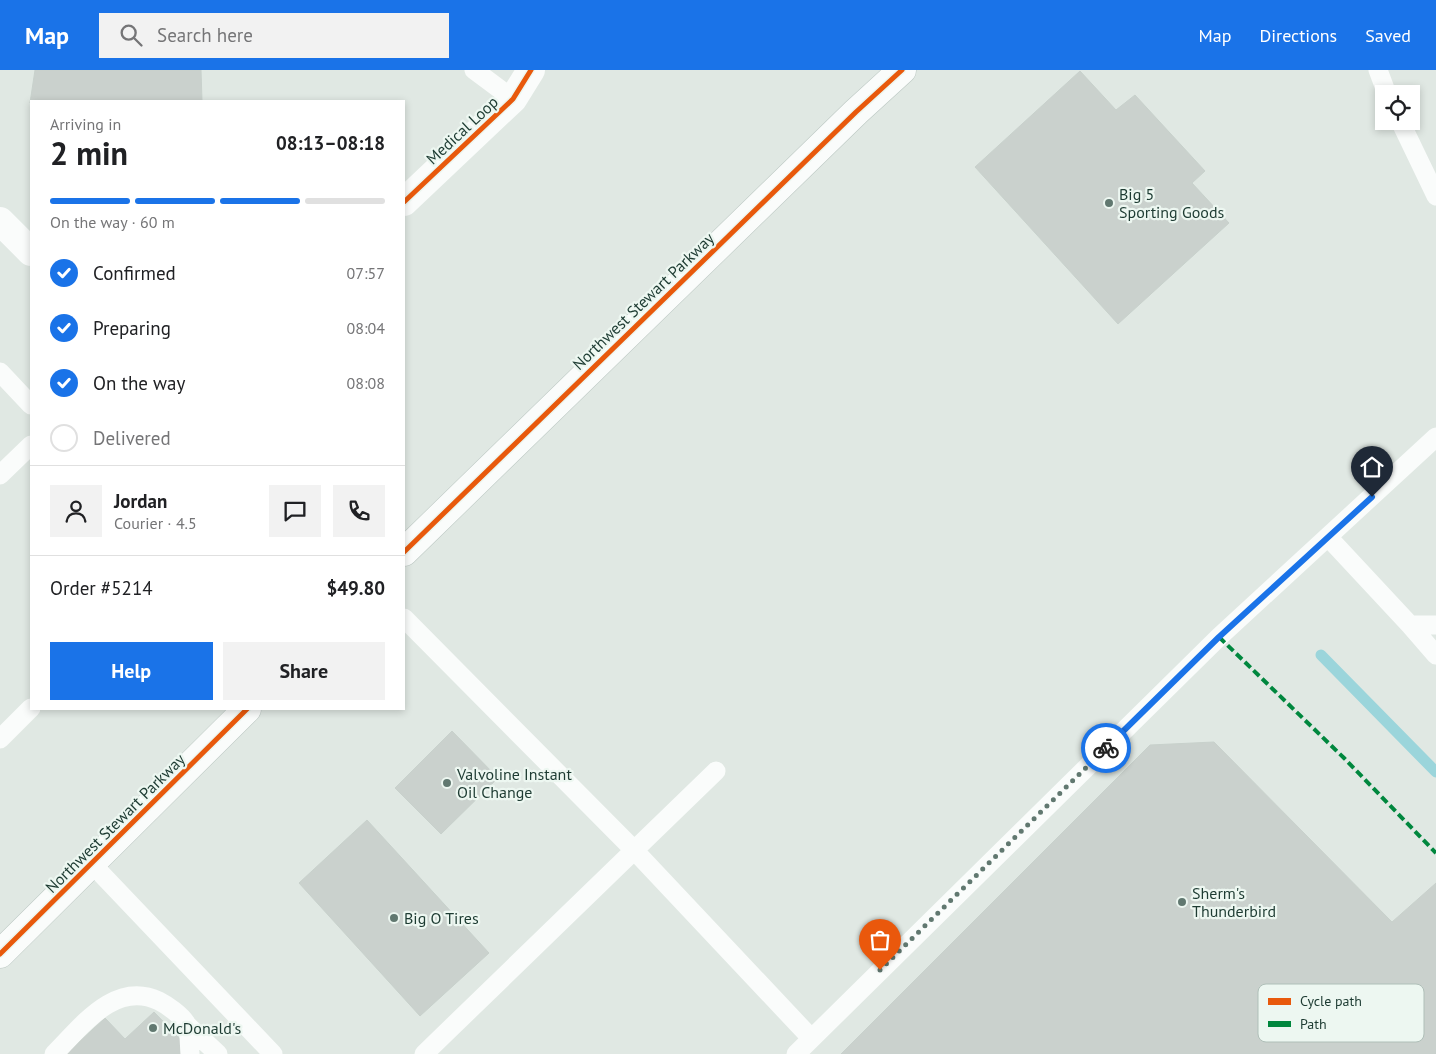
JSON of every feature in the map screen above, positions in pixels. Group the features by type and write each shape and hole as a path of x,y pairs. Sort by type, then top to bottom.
{"main road":[{"name":"Medical Loop","path":"405,201 513,99 531,70"},
{"name":"Northwest Stewart Parkway","path":"405,551 849,119 902,70"},
{"path":"0,221 30,251"},
{"name":"Northwest Stewart Parkway","path":"0,954 246,710"}],"lane":[{"path":"474,70 513,99"},
{"path":"1378,70 1384,85"},
{"path":"1404,130 1436,196"},
{"path":"0,372 30,404"},
{"path":"796,1054 1219,637 1436,437"},
{"path":"0,475 30,446"},
{"path":"1328,537 1436,655"},
{"path":"405,619 634,850 812,1038"},
{"path":"1410,625 1436,625"},
{"path":"0,738 30,709"},
{"path":"424,1054 716,771"},
{"path":"92,864 273,1054"},
{"path":"54,1054 97,1011 119,998 146,995 166,1004 218,1054"},
{"path":"186,1024 190,1054"}],"building":[{"path":"35,70 201,70 202,100 30,100"},
{"name":"Big 5 Sporting Goods","path":"1080,71 1116,110 1135,95 1205,171 1192,183 1229,223 1118,324 975,167"},
{"name":"Valvoline Instant Oil Change","path":"452,731 498,778 441,834 395,788"},
{"name":"Sherm's Thunderbird","path":"1214,742 1392,922 1436,883 1436,1054 841,1054 1150,745"},
{"name":"Big O Tires","path":"367,820 489,953 420,1016 299,883"},
{"name":"McDonald's","path":"154,1012 189,1048 182,1054 66,1054 105,1018 125,1039"}],"waterway":[{"path":"1321,655 1436,772"}],"marked path":[{"path":"1219,637 1344,758 1436,853"}],"cycle path":[{"path":"405,201 513,99 531,70"},
{"path":"405,551 856,112 902,70"},
{"path":"0,954 246,710"}],"way so far":[{"path":"880,970 1106,748"}],"place":[{"name":"Big 5 Sporting Goods","path":"1109,203"},
{"name":"Valvoline Instant Oil Change","path":"447,783"},
{"name":"Sherm's Thunderbird","path":"1182,902"},
{"name":"Big O Tires","path":"394,918"},
{"name":"McDonald's","path":"153,1028"}],"route":[{"path":"1106,748 1219,637 1372,497"}]}
